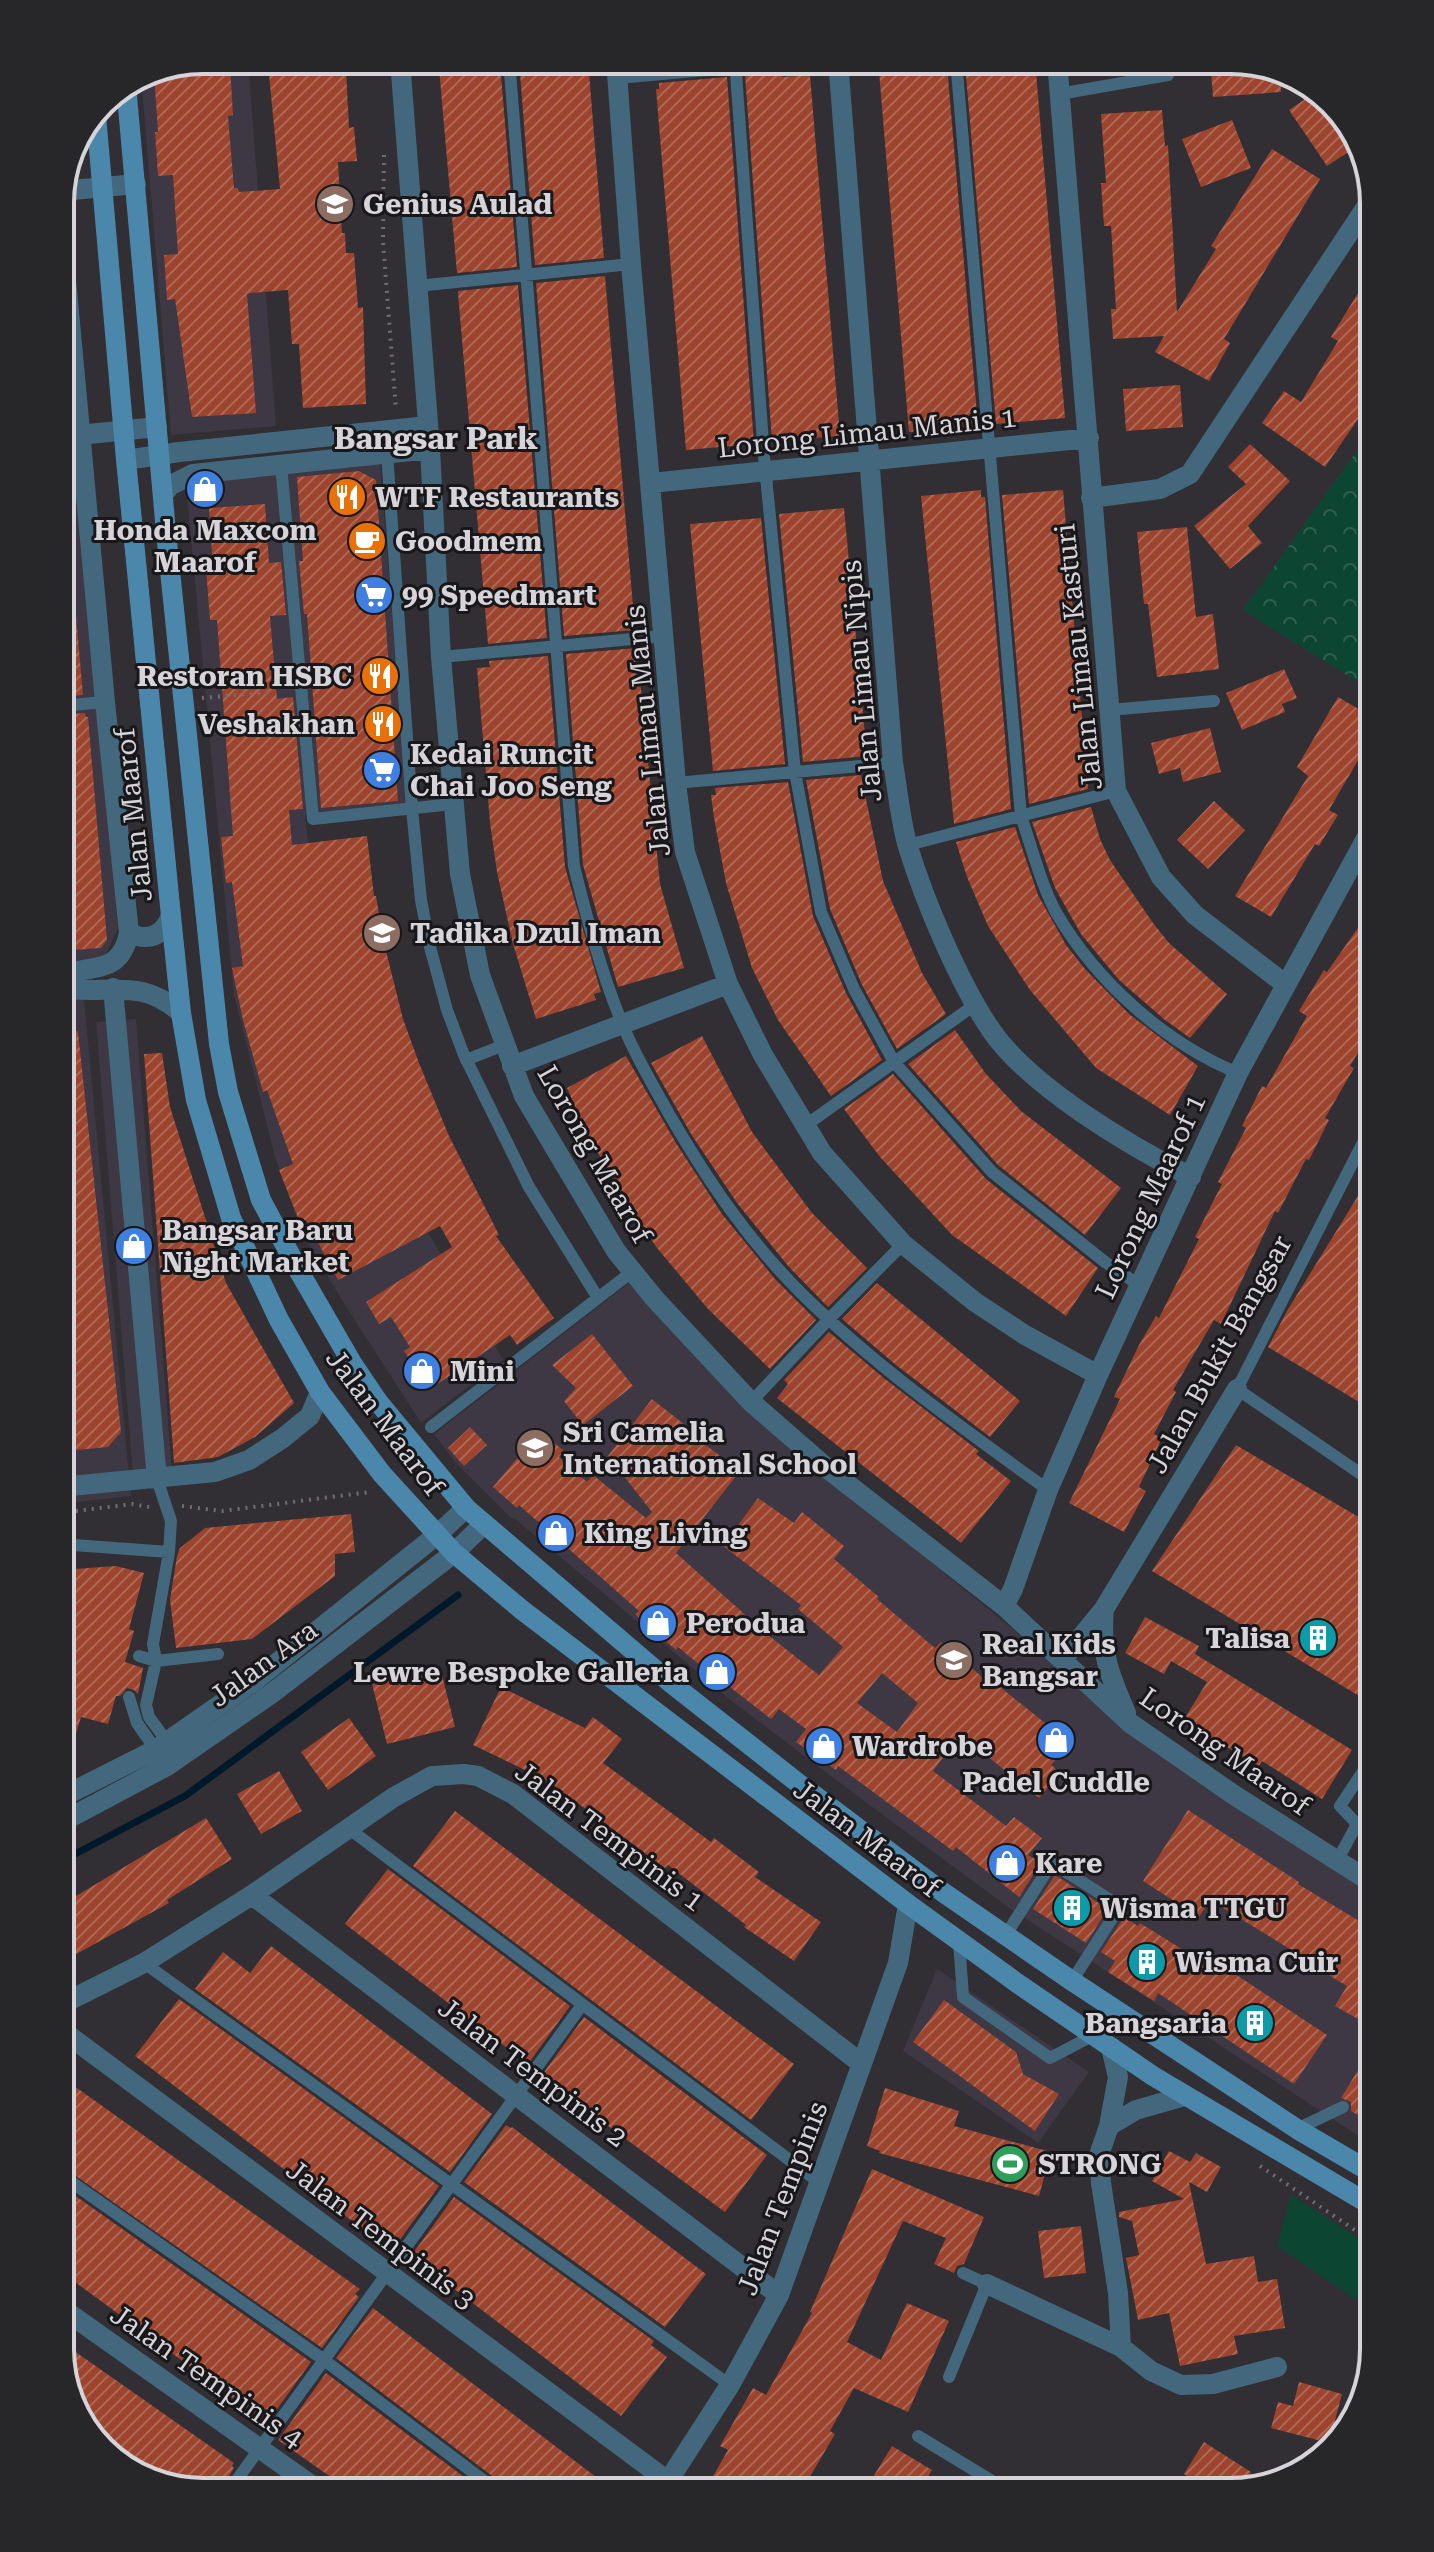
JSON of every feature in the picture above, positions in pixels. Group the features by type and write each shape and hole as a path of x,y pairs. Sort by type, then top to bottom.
{"main road":[{"name":"Jalan Maarof","path":"127,99 213,999 228,1092 261,1200 352,1363 379,1403 466,1508 738,1737 1005,1936 1297,2129 1360,2166"},
{"name":"Jalan Maarof","path":"97,130 171,916 181,1013 196,1100 231,1218 279,1320 320,1392 382,1474 454,1553 522,1610 959,1941 1185,2096 1360,2199"}],"street":[{"name":"Lorong Maarof","path":"401,74 430,449 452,804 465,908 480,975 524,1096 599,1224 633,1271 751,1402 828,1469 1004,1606 1130,1723 1234,1795 1360,1875"},
{"name":"Jalan Limau Manis","path":"617,74 676,783 685,852 728,984 763,1055 822,1153 903,1244 975,1302 1025,1335 1098,1375"},
{"name":"Jalan Limau Nipis","path":"839,74 893,763 908,845 946,943 992,1032 1017,1060 1072,1106 1191,1177"},
{"name":"Jalan Limau Kasturi","path":"1058,74 1116,791 1161,877 1195,915 1285,984"},
{"path":"76,179 102,188"},
{"path":"75,190 136,184"},
{"name":"Jalan Limau Kasturi","path":"1091,498 1160,489 1190,474 1360,216"},
{"path":"126,460 428,426"},
{"path":"74,436 157,427"},
{"name":"Lorong Limau Manis 1","path":"651,483 1089,438"},
{"path":"163,494 171,485 193,474 430,449"},
{"name":"Jalan Maarof","path":"74,466 105,702 129,933 126,949 118,960 74,973"},
{"name":"Lorong Maarof 1","path":"1004,1606 1048,1490 1098,1375 1238,1073 1360,849"},
{"path":"129,933 139,938 159,934 171,916"},
{"path":"512,1066 728,984"},
{"path":"74,988 146,992 160,997 181,1013"},
{"path":"113,988 157,1479"},
{"name":"Jalan Bukit Bangsar","path":"1063,1659 1104,1609 1237,1389"},
{"path":"74,1486 215,1472 249,1460 310,1416 320,1392"},
{"name":"Jalan Ara","path":"74,1792 167,1754 466,1508"},
{"name":"Jalan Ara","path":"74,1814 167,1754 271,1694 454,1553 484,1524"},
{"name":"Jalan Bukit Bangsar","path":"1104,1609 1103,1650 1130,1723"},
{"name":"Jalan Tempinis 1","path":"74,1998 144,1963 252,1895 394,1797 432,1776 464,1774 496,1784 513,1794 862,2064"},
{"name":"Jalan Tempinis 2","path":"252,1895 779,2295"},
{"name":"Jalan Tempinis","path":"671,2478 730,2385 779,2295 898,1963 908,1904"},
{"name":"Jalan Tempinis 3","path":"74,2039 387,2273 653,2478"},
{"path":"1111,2047 1118,2077 1109,2126 1099,2155 1118,2293 1121,2347"},
{"path":"1109,2126 1136,2110 1185,2096"},
{"path":"987,2284 1121,2347 1151,2371 1181,2385 1213,2384 1277,2367"},
{"name":"Jalan Tempinis 4","path":"74,2317 301,2478"}],"lane":[{"path":"510,74 574,866 589,929 622,1024 653,1085 725,1206 771,1261 829,1319 933,1405 1048,1490"},
{"path":"737,74 766,471 795,772 821,912 854,989 894,1062 992,1172 1105,1262 1139,1285"},
{"path":"957,74 1021,816 1056,912 1096,969 1156,1024 1209,1061 1238,1073"},
{"path":"1059,94 1168,75"},
{"path":"417,286 631,264"},
{"path":"387,453 412,809 421,900 430,947 447,1010 466,1060 529,1187 598,1298"},
{"path":"281,465 313,819 452,804"},
{"path":"441,657 664,636"},
{"path":"1109,710 1214,701"},
{"path":"74,705 105,702"},
{"path":"676,783 893,763"},
{"path":"908,845 1116,791"},
{"path":"806,1125 976,1004"},
{"path":"466,1060 504,1045"},
{"name":"Jalan Bukit Bangsar","path":"1237,1389 1360,1148"},
{"path":"751,1402 903,1244"},
{"path":"431,1427 633,1271"},
{"path":"1237,1389 1360,1473"},
{"path":"157,1479 171,1521 169,1552 153,1644 156,1661 146,1705 167,1754"},
{"path":"74,1545 169,1552"},
{"path":"153,1644 138,1661 218,1654"},
{"path":"129,1697 137,1723 167,1754"},
{"path":"1360,1776 1340,1806 1360,1825"},
{"path":"1337,1861 1357,1824"},
{"path":"348,1828 820,2183"},
{"path":"1005,1936 1052,1863 1120,1906 1072,1981"},
{"path":"959,1941 963,1997 1050,2058 1094,2035"},
{"path":"144,1963 730,2385"},
{"path":"238,2478 582,2005"},
{"path":"1297,2129 1343,2107"},
{"path":"74,2184 324,2360 480,2478"},
{"path":"949,2377 987,2284 963,2273"},
{"path":"918,2436 987,2478"}],"path":[{"path":"195,699 271,692"},
{"path":"74,1511 133,1504 154,1508 193,1506 222,1511 369,1490"},
{"path":"1251,2159 1287,2187 1360,2234"}],"shaded area":[{"path":"249,74 276,426 171,435 142,89 186,75"},
{"path":"74,462 118,929 84,999 131,1496 74,1502"},
{"path":"380,463 407,804 305,815 325,978 425,1227 503,1360 421,1423 303,1235 275,1157 234,995 186,486 193,482"},
{"name":"Bangsar Baru Night Market","path":"136,1019 172,1470 133,1474 96,1022"},
{"path":"629,1283 705,1366 862,1506 1052,1661 1360,1883 1360,2137 1008,1907 733,1702 512,1519 456,1463 434,1434"},
{"path":"937,1969 1089,2072 1038,2143 903,2051"}],"green space":[{"path":"1360,447 1360,683 1243,610"},
{"path":"1291,2195 1360,2239 1360,2302 1277,2246"}],"building":[{"path":"230,74 233,115 228,116 234,188 238,188 239,192 280,189 269,74 346,74 349,128 354,127 357,161 338,162 342,233 345,233 346,253 354,253 358,308 363,307 366,404 303,408 299,344 292,344 288,290 247,294 256,413 192,417 175,299 167,300 164,255 178,254 173,175 158,176 155,132 158,132 155,84 186,75"},
{"path":"440,74 501,74 517,267 457,273"},
{"path":"520,74 589,74 604,258 535,265"},
{"path":"879,74 948,74 978,426 909,432"},
{"path":"966,74 1036,74 1065,418 996,424"},
{"path":"1211,74 1256,76 1281,84 1281,92 1213,97"},
{"path":"745,75 810,75 840,436 772,441"},
{"path":"727,77 754,444 686,450 656,89 659,89 659,83"},
{"path":"1306,98 1333,124 1349,151 1327,166 1289,110"},
{"path":"1162,110 1165,146 1168,145 1177,312 1216,249 1211,246 1272,149 1320,179 1224,339 1230,343 1209,381 1155,352 1164,336 1113,339 1111,309 1116,309 1111,226 1104,226 1101,183 1106,183 1101,114"},
{"path":"1232,120 1251,168 1201,187 1182,139"},
{"path":"605,276 635,630 564,636 536,283"},
{"path":"518,285 547,638 488,644 458,291"},
{"path":"1360,290 1360,416 1325,467 1262,423 1284,391 1301,402 1338,341 1331,337"},
{"path":"1180,385 1183,427 1126,431 1123,389"},
{"path":"1250,444 1290,481 1248,526 1262,543 1230,569 1194,526 1246,484 1228,467"},
{"path":"359,471 376,480 398,801 321,808 307,614 304,614 299,561 303,561 297,477"},
{"path":"981,490 981,497 985,497 1011,809 954,824 921,496"},
{"path":"1063,490 1088,789 1029,804 1002,495"},
{"path":"265,504 269,563 281,562 286,615 270,616 277,699 293,697 303,809 289,810 292,845 367,836 374,896 384,943 403,1019 419,1063 449,1136 499,1235 496,1236 554,1318 517,1345 510,1335 430,1389 404,1351 410,1347 391,1317 379,1324 366,1302 452,1247 440,1226 338,1280 306,1220 300,1223 279,1170 293,1164 267,1090 263,1092 232,968 243,966 232,882 226,883 221,837 233,836 217,620 210,620 206,568 213,567 209,508"},
{"path":"844,508 867,756 803,762 779,514"},
{"path":"761,518 785,764 713,771 690,524"},
{"path":"1187,527 1196,617 1213,614 1219,669 1157,677 1148,604 1144,604 1137,532"},
{"path":"74,592 83,695 74,696"},
{"path":"637,648 660,884 684,968 618,987 583,865 566,654"},
{"path":"548,656 565,867 601,992 594,994 596,1000 536,1019 513,944 497,872 477,668 490,667 489,661"},
{"path":"1284,669 1297,698 1282,704 1285,712 1242,730 1226,693"},
{"path":"1338,697 1360,710 1360,757 1329,810 1338,815 1319,846 1315,844 1271,917 1235,896 1308,776 1297,767"},
{"path":"85,713 88,717 107,940 101,948 74,950 74,714"},
{"path":"1210,728 1221,772 1183,782 1180,768 1159,774 1151,743"},
{"path":"861,775 883,881 922,973 946,1014 897,1049 862,985 830,909 806,780"},
{"path":"788,782 813,916 846,993 882,1060 831,1096 778,1020 752,968 726,883 714,818 711,795 716,795 715,788"},
{"path":"1214,801 1245,830 1208,869 1177,840"},
{"path":"1091,807 1110,860 1153,923 1169,943 1227,994 1190,1038 1119,980 1081,934 1055,888 1032,822"},
{"path":"1015,827 1038,895 1066,945 1129,1014 1198,1066 1170,1115 1096,1068 1030,990 988,926 956,842"},
{"path":"1360,925 1360,1049 1350,1066 1354,1068 1325,1118 1329,1120 1309,1160 1306,1159 1278,1213 1275,1211 1221,1324 1214,1320 1173,1390 1176,1392 1154,1434 1162,1438 1139,1487 1146,1491 1124,1532 1069,1503 1120,1399 1114,1397 1139,1345 1156,1316 1159,1318 1199,1239 1195,1237 1222,1184 1218,1182 1246,1128 1242,1126 1262,1086 1266,1088 1307,1016 1299,1011 1324,970 1327,972"},
{"path":"74,1028 78,1032 121,1432 108,1447 74,1450"},
{"path":"955,1030 986,1074 1021,1111 1121,1188 1085,1235 998,1165 908,1064"},
{"path":"702,1036 752,1132 812,1213 867,1268 828,1307 789,1267 737,1203 691,1134 651,1063"},
{"path":"162,1053 170,1107 226,1283 294,1403 255,1437 218,1457 174,1463 144,1054"},
{"path":"626,1056 676,1143 722,1214 775,1279 816,1320 770,1369 708,1309 657,1248 618,1190 582,1123 567,1088"},
{"path":"893,1074 986,1179 1098,1268 1066,1316 952,1235 880,1157 844,1109"},
{"path":"1360,1193 1360,1403 1268,1347"},
{"path":"877,1283 1020,1401 990,1437 842,1319"},
{"path":"829,1332 979,1451 976,1454 1011,1481 961,1543 777,1398 788,1384 784,1380"},
{"path":"592,1334 633,1386 583,1425 564,1401 576,1388 552,1365"},
{"path":"652,1399 685,1425 682,1427 740,1471 676,1553 768,1635 819,1675 843,1647 798,1609 801,1605 723,1546 758,1498 794,1523 802,1512 844,1546 834,1559 879,1597 877,1599 935,1648 941,1642 988,1682 990,1679 1070,1743 1051,1765 1061,1773 1039,1798 960,1734 933,1771 1006,1826 1014,1817 1042,1838 1028,1855 1041,1863 1019,1897 956,1847 953,1851 838,1766 836,1770 796,1742 806,1729 779,1709 771,1719 678,1647 676,1650 635,1614 639,1611 519,1505 517,1508 493,1487 540,1431 564,1451 559,1457 587,1482 593,1475 646,1518 652,1512 608,1456","holes":["882,1673 918,1703 897,1732 857,1703"]},
{"path":"470,1427 487,1445 464,1466 448,1448"},
{"name":"Talisa","path":"1236,1445 1360,1518 1360,1697 1152,1571"},
{"path":"351,1514 355,1552 335,1554 335,1576 252,1639 176,1648 170,1600 177,1556 180,1548 205,1528"},
{"path":"116,1566 144,1573 129,1629 134,1631 125,1662 143,1668 138,1694 127,1688 116,1696 108,1724 81,1717 75,1737 74,1737 74,1569"},
{"path":"1145,1617 1199,1646 1195,1654 1352,1750 1322,1799 1262,1761 1259,1766 1183,1721 1207,1682 1171,1661 1164,1674 1125,1653"},
{"path":"440,1667 455,1727 387,1744 372,1684"},
{"path":"501,1687 585,1728 593,1717 622,1739 603,1763 711,1842 714,1838 759,1872 755,1877 821,1922 794,1961 744,1927 746,1925 668,1865 665,1868 548,1781 473,1745"},
{"path":"349,1718 376,1756 328,1790 301,1752"},
{"path":"279,1771 302,1811 261,1834 237,1794"},
{"path":"1188,1810 1360,1922 1360,2020 1335,2006 1347,1986 1293,1951 1210,1900 1199,1917 1143,1881"},
{"path":"455,1811 794,2064 751,2120 413,1866"},
{"path":"206,1818 232,1859 167,1900 169,1903 74,1955 74,1897"},
{"path":"388,1869 570,2006 528,2064 345,1924"},
{"name":"Wisma TTGU","path":"1055,1875 1108,1909 1086,1943 1033,1909"},
{"path":"1124,1917 1138,1926 1140,1923 1212,1968 1217,1962 1327,2035 1294,2084 1158,1993 1154,2001 1108,1972 1115,1961 1101,1952"},
{"path":"271,1946 492,2114 450,2172 195,1989 223,1952 250,1973"},
{"path":"179,1999 439,2186 396,2245 393,2243 389,2249 135,2056"},
{"path":"944,2000 1016,2052 1023,2074 1059,2094 1035,2131 913,2042"},
{"path":"584,2017 767,2155 725,2212 543,2078 542,2075"},
{"path":"1360,2067 1360,2116 1351,2111 1351,2102 1341,2098"},
{"path":"74,2086 360,2289 355,2294 359,2297 322,2348 74,2175"},
{"path":"885,2088 959,2111 954,2126 1051,2152 1039,2196 879,2153 867,2146"},
{"path":"506,2125 706,2274 665,2327 464,2182"},
{"path":"1169,2151 1190,2162 1196,2153 1221,2167 1207,2192 1189,2182 1206,2264 1254,2256 1258,2282 1277,2279 1285,2328 1234,2336 1238,2354 1180,2366 1169,2313 1138,2320 1126,2258 1139,2255 1132,2221 1119,2217 1119,2212 1184,2199 1152,2181"},
{"path":"872,2169 984,2217 964,2264 957,2266 954,2273 934,2264 946,2238 903,2221 847,2342 881,2360 907,2303 949,2321 908,2412 854,2388 830,2431 835,2434 809,2478 712,2478 728,2450 720,2446 753,2388 766,2395 810,2312"},
{"path":"74,2195 311,2362 267,2423 74,2281"},
{"path":"454,2197 654,2341 651,2345 667,2357 621,2416 411,2256"},
{"path":"1081,2226 1086,2273 1044,2278 1038,2231"},
{"path":"373,2308 596,2477 495,2478 336,2358"},
{"path":"74,2351 234,2463 228,2478 178,2476 153,2468 124,2451 91,2414 76,2374"},
{"path":"326,2373 465,2478 332,2478 278,2440"},
{"path":"1299,2382 1342,2394 1333,2427 1321,2441 1271,2428 1278,2402 1293,2406"},
{"path":"1204,2442 1251,2472 1248,2477 1231,2478 1190,2478 1184,2474"},
{"path":"892,2446 932,2470 927,2478 873,2478"}],"waterway":[{"path":"74,1855 185,1796 458,1595"}],"place":[{"name":"Genius Aulad","path":"335,204"},
{"name":"Honda Maxcom Maarof","path":"205,489"},
{"name":"WTF Restaurants","path":"347,497"},
{"name":"Goodmem","path":"367,541"},
{"name":"99 Speedmart","path":"374,595"},
{"name":"Restoran HSBC","path":"380,676"},
{"name":"Veshakhan","path":"383,724"},
{"name":"Kedai Runcit Chai Joo Seng","path":"382,770"},
{"name":"Tadika Dzul Iman","path":"382,933"},
{"name":"Bangsar Baru Night Market","path":"134,1246"},
{"name":"Mini","path":"422,1371"},
{"name":"Sri Camelia International School","path":"535,1448"},
{"name":"King Living","path":"556,1533"},
{"name":"Perodua","path":"658,1623"},
{"name":"Talisa","path":"1318,1638"},
{"name":"Real Kids Bangsar","path":"954,1660"},
{"name":"Lewre Bespoke Galleria","path":"717,1672"},
{"name":"Padel Cuddle","path":"1056,1740"},
{"name":"Wardrobe","path":"824,1746"},
{"name":"Kare","path":"1007,1863"},
{"name":"Wisma TTGU","path":"1072,1908"},
{"name":"Wisma Cuir","path":"1147,1962"},
{"name":"Bangsaria","path":"1255,2023"},
{"name":"STRONG","path":"1010,2164"}],"district":[{"name":"Bangsar Park","path":"436,439"}]}
